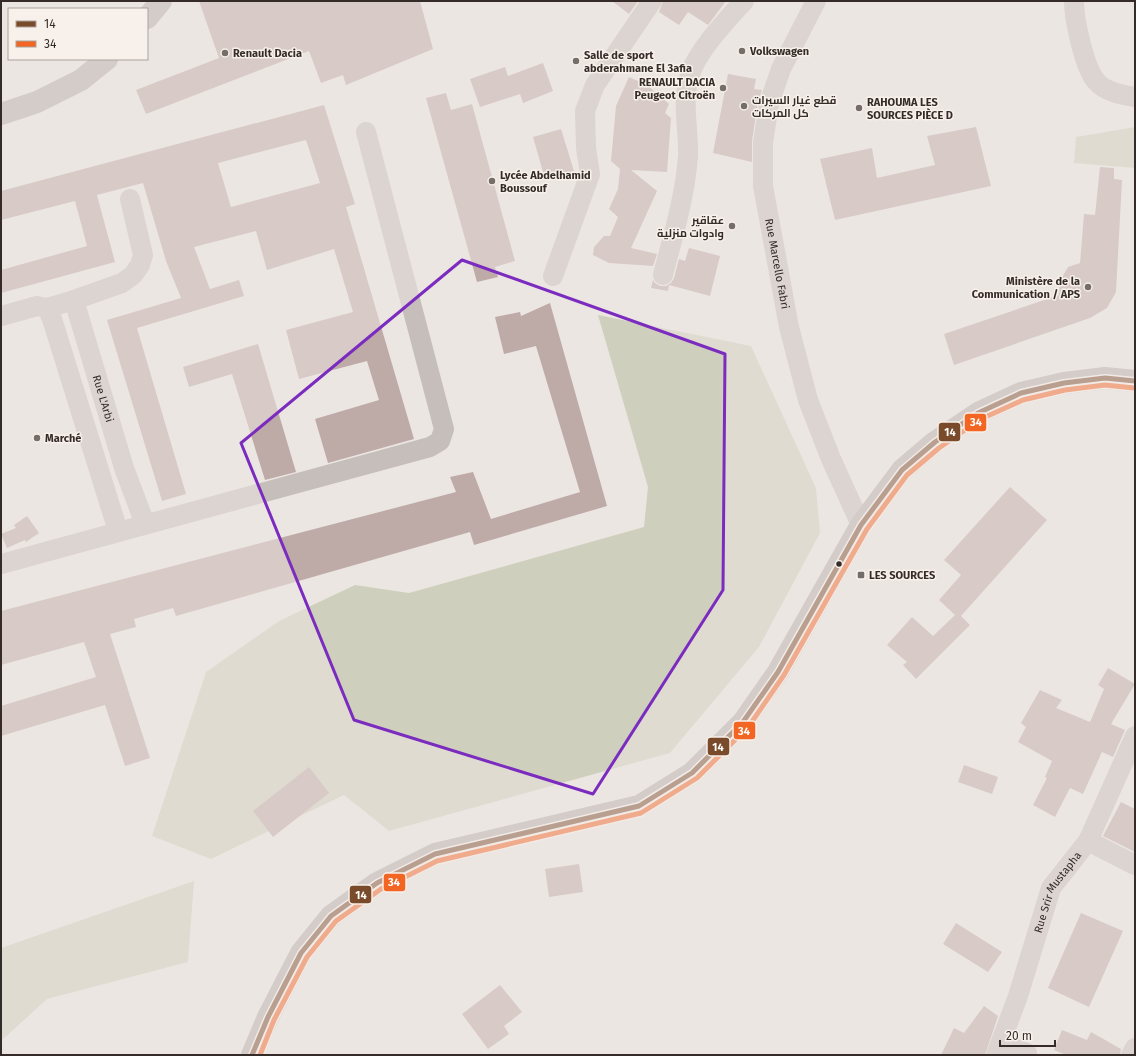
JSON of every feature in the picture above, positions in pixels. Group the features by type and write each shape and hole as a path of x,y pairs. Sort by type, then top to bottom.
{"main road":[{"path":"148,17 161,1"},
{"path":"1,114 37,102 81,80 106,60"},
{"path":"252,1055 268,1017 301,952 331,916 377,883 435,854 639,806 692,773 744,722 778,672 861,525 902,470 935,442 978,413 1021,393 1064,383 1106,378 1135,381"}],"street":[{"path":"553,276 590,174 586,148 586,111 595,85 652,1"},
{"path":"663,275 684,191 688,154 685,98 690,74 703,50 744,1"},
{"name":"Rue Marcello Fabri","path":"816,1 781,69 769,104 763,143 763,186 789,327 808,400 831,459 861,525"},
{"path":"1074,1 1082,49 1096,81 1108,90 1135,97"},
{"path":"1,564 430,447 440,441 444,429 366,132"},
{"path":"1,316 37,306 47,308 74,300 122,283 133,275 140,265 143,255 130,199"},
{"name":"Rue L'Arbi","path":"74,300 124,468 145,524"},
{"path":"47,308 52,319 118,531"},
{"name":"Rue Srir Mustapha","path":"998,1049 1018,996 1051,888 1088,841 1135,736"},
{"path":"1088,841 1135,865"},
{"path":"1132,1055 1135,1048"},
{"path":"998,1049 1027,1053"}],"highlighted area":[{"path":"462,260 725,354 723,590 593,794 354,720 241,443"}],"green space":[{"path":"1135,127 1135,168 1074,163 1076,137"},
{"path":"598,315 751,346 816,488 820,533 759,647 670,753 389,831 344,795 211,859 152,836 206,672 279,621 355,585 409,593 644,527 648,487"},
{"path":"194,881 188,962 47,999 1,1041 1,948"}],"building":[{"path":"199,1 420,1 433,49 346,85 343,75 321,83 309,51 146,114 136,90 219,58"},
{"path":"612,1 638,1 629,14"},
{"path":"663,1 726,1 708,25 688,12 679,25 659,12"},
{"path":"543,63 553,91 523,103 520,94 480,107 470,79 505,67 508,76"},
{"name":"قطع غيار السيرات كل المركات","path":"728,74 756,79 754,89 762,90 758,102 752,141 752,162 713,153"},
{"path":"629,77 647,85 669,104 665,113 671,118 667,172 631,170 657,191 631,248 657,254 653,266 609,263 593,255 594,247 604,236 610,236 618,217 609,209 618,189 620,169 611,161 616,106"},
{"path":"446,93 451,110 472,104 515,261 495,267 498,277 477,282 426,98"},
{"path":"324,105 355,204 346,207 414,439 328,463 315,419 379,400 367,361 299,379 286,330 353,312 334,249 267,270 256,231 194,247 210,289 239,280 244,296 137,328 186,494 162,501 107,320 181,298 166,261 143,183 97,195 115,262 1,293 1,270 87,246 75,201 1,220 1,191","holes":["306,140 320,183 231,207 218,163"]},
{"path":"976,127 991,186 835,220 820,159 872,148 877,178 935,165 927,136"},
{"path":"561,129 574,171 545,179 533,137"},
{"name":"Ministère de la Communication / APS","path":"1100,167 1114,168 1114,179 1122,180 1116,292 1107,308 1090,318 954,365 944,334 1059,295 1060,281 1068,267 1080,263 1084,214 1095,215"},
{"path":"689,248 720,256 710,296 669,285 668,291 651,288 653,280 660,286 666,286 671,283 674,278 679,259 685,261"},
{"path":"550,303 607,506 474,545 470,532 176,616 173,608 134,619 136,627 110,634 150,758 125,766 105,705 1,736 1,706 96,677 84,642 1,665 1,611 456,492 450,477 473,472 491,519 580,492 536,346 504,354 495,317 520,312 521,316"},
{"path":"258,344 296,472 265,480 232,374 189,387 183,367"},
{"path":"1010,487 1047,520 961,616 970,625 916,679 903,665 907,662 887,645 912,617 933,636 955,615 939,600 961,575 944,560"},
{"path":"27,516 39,533 26,542 25,540 7,548 1,534 16,528 14,525"},
{"path":"1108,668 1135,684 1111,724 1125,730 1113,757 1102,752 1083,794 1070,788 1055,817 1033,805 1047,778 1045,777 1052,761 1018,742 1026,727 1021,723 1040,690 1062,700 1056,708 1090,722 1104,689 1098,685"},
{"path":"964,765 998,777 992,794 958,782"},
{"path":"309,767 329,793 273,837 253,811"},
{"path":"1121,802 1135,809 1135,852 1103,836"},
{"path":"579,864 583,892 549,897 545,869"},
{"path":"1081,913 1123,931 1089,1007 1048,988"},
{"path":"956,923 1002,952 988,972 943,944"},
{"path":"500,985 522,1012 504,1026 509,1034 488,1049 462,1014"},
{"path":"984,1006 998,1016 985,1055 941,1055 954,1028 964,1033"},
{"path":"1062,1030 1087,1040 1091,1032 1121,1049 1120,1055 1066,1055 1054,1050"}],"transit line":[{"name":"14","path":"252,1055 268,1017 301,953 331,916 377,883 435,854 639,806 692,773 743,722 778,672 861,525 902,470 935,442 978,413 1021,393 1064,383 1105,378 1135,381"},
{"name":"34","path":"260,1055 274,1020 307,957 336,921 381,889 437,861 641,813 697,778 749,726 784,675 867,529 907,475 939,448 981,419 1023,400 1065,390 1105,385 1134,388"}],"place":[{"name":"Volkswagen","path":"742,51"},
{"name":"Renault Dacia","path":"225,53"},
{"name":"Salle de sport abderahmane El 3afia","path":"576,61"},
{"name":"RENAULT DACIA Peugeot Citroën","path":"723,88"},
{"name":"قطع غيار السيرات كل المركات","path":"744,106"},
{"name":"RAHOUMA LES SOURCES PIÈCE D","path":"859,108"},
{"name":"Lycée Abdelhamid Boussouf","path":"492,181"},
{"name":"عقاقير وادوات منزلية","path":"732,226"},
{"name":"Ministère de la Communication / APS","path":"1088,287"},
{"name":"Marché","path":"37,438"},
{"name":"LES SOURCES","path":"861,575"}]}
